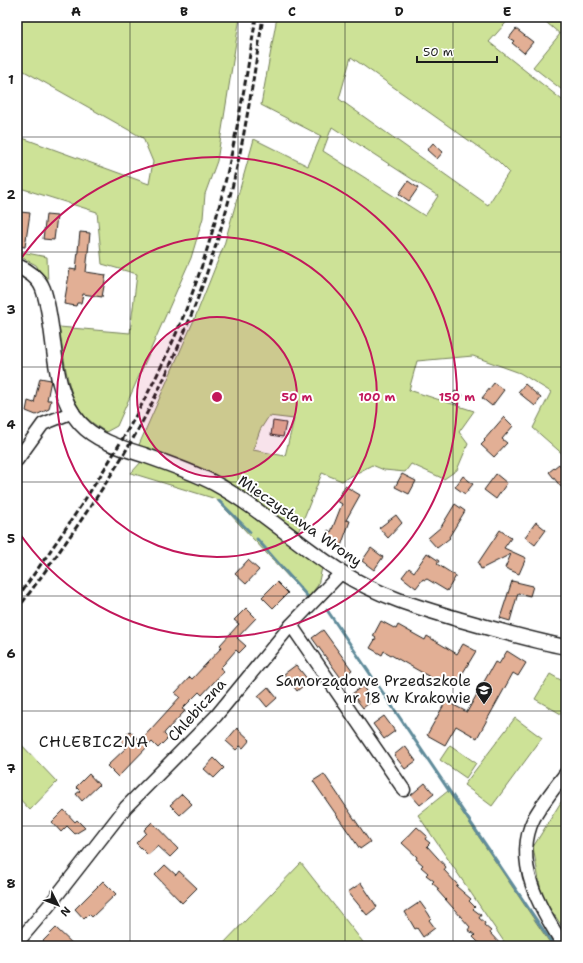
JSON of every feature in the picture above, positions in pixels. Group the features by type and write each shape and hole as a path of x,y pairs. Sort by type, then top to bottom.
{"street":[{"name":"Mieczysława Wrony","path":"17,266 28,270 42,287 63,392 80,423 89,430 126,450 213,482 234,495 341,573 398,600 497,630 566,647"},
{"path":"17,460 43,424 73,412"},
{"name":"Chlebiczna","path":"17,943 51,903 126,807 216,716 291,625 341,573"},
{"path":"291,625 404,790"},
{"path":"564,946 535,896 531,885 526,858 527,843 534,819 566,773"}],"green space":[{"path":"17,17 240,17 217,161 205,194 203,218 191,258 117,426 106,432 86,417 73,397 59,327 130,333 137,274 102,264 97,212 17,187 17,136 149,184 153,162 143,138 17,67"},
{"path":"277,17 511,17 489,42 566,103 566,457 533,428 551,392 520,373 473,356 417,361 409,390 474,411 459,432 468,444 457,470 444,479 411,464 405,472 384,470 372,465 342,481 322,473 297,535 226,480 138,447 197,313 224,245 254,139 308,166 321,136 261,105","holes":["351,57 498,161 509,172 488,205 339,99","332,127 438,196 425,216 323,151","269,416 294,419 285,456 253,450 260,430"]},
{"path":"540,17 566,17 566,93 533,67 560,34"},
{"path":"17,251 47,257 48,284 36,265 17,255"},
{"path":"143,460 227,495 322,568 318,585 308,598 216,499 131,473"},
{"path":"550,674 566,683 566,707 561,714 535,699"},
{"path":"515,718 542,738 492,806 464,785"},
{"path":"17,740 57,782 30,810 17,796"},
{"path":"450,745 476,763 466,778 440,760"},
{"path":"448,791 552,946 507,946 418,815"},
{"path":"566,794 566,932 542,897 533,847"},
{"path":"301,863 366,946 221,946"}],"building":[{"path":"516,29 533,42 524,53 512,43 514,41 509,38"},
{"path":"433,143 443,152 437,159 427,150"},
{"path":"408,181 418,188 409,201 399,194"},
{"path":"20,212 30,213 25,247 17,246"},
{"path":"46,215 57,216 54,240 43,239"},
{"path":"80,232 90,233 86,272 106,275 102,297 83,294 81,303 77,303 76,306 64,304 70,269 76,270"},
{"path":"40,378 51,380 47,400 51,400 49,409 36,415 26,411 28,401 34,403"},
{"path":"494,383 504,390 492,406 482,398"},
{"path":"525,384 541,398 535,406 518,392"},
{"path":"455,391 463,395 458,405 451,401"},
{"path":"504,417 513,426 502,439 507,443 494,457 481,445"},
{"path":"273,421 286,423 283,437 271,435"},
{"path":"559,464 566,474 566,483 561,487 549,472"},
{"path":"402,474 416,481 409,494 395,487"},
{"path":"496,474 507,483 496,499 484,490"},
{"path":"463,476 473,484 465,494 455,487"},
{"path":"345,486 360,495 346,520 350,521 341,546 325,539 328,530 331,532 342,504 337,501"},
{"path":"455,504 465,511 449,537 450,538 437,548 428,538 441,527"},
{"path":"396,515 402,523 388,538 379,528"},
{"path":"536,522 546,530 535,545 525,537"},
{"path":"500,530 511,538 504,548 526,558 519,574 505,568 511,554 481,569 478,563"},
{"path":"371,548 383,557 374,570 362,561"},
{"path":"427,553 439,561 437,564 456,576 447,591 427,579 423,579 416,588 402,577 409,568 414,572"},
{"path":"248,560 259,570 246,584 235,574"},
{"path":"512,581 533,586 530,596 518,593 510,621 500,618"},
{"path":"277,582 288,593 273,608 262,597"},
{"path":"246,608 256,618 237,638 246,646 239,653 236,650 220,668 224,671 202,695 199,692 182,709 185,711 164,734 168,738 158,748 152,742 118,777 107,766 127,747 121,740 130,731 140,741 180,697 175,693 190,677 192,679 222,647 220,645 239,624 234,620"},
{"path":"381,621 396,629 398,625 425,640 427,636 457,654 463,644 476,651 455,686 446,681 444,685 384,651 382,655 370,648 376,638 373,636"},
{"path":"323,630 352,670 341,678 312,638"},
{"path":"507,651 526,663 518,676 513,673 477,738 456,726 445,745 427,735 446,701 467,712 495,662 499,664"},
{"path":"296,665 309,681 297,691 284,674"},
{"path":"362,686 373,700 363,708 352,694"},
{"path":"268,687 277,698 267,707 258,696"},
{"path":"384,716 395,731 384,739 373,724"},
{"path":"237,728 250,740 243,748 240,746 236,750 226,741"},
{"path":"405,746 416,761 405,769 394,755"},
{"path":"214,758 224,768 214,778 204,769"},
{"path":"89,774 99,785 82,801 76,794 80,791 76,787"},
{"path":"324,774 370,842 360,849 313,781"},
{"path":"425,783 434,794 420,805 411,795"},
{"path":"182,794 192,804 180,815 170,805"},
{"path":"64,810 75,822 77,820 85,828 75,834 67,826 61,832 52,822"},
{"path":"152,822 178,849 170,857 158,846 148,855 136,843 146,833 144,830"},
{"path":"417,827 427,836 425,839 430,843 427,846 446,867 444,870 458,885 456,886 471,899 469,901 475,907 473,909 481,915 479,918 485,923 484,925 491,931 490,933 502,946 482,946 473,937 475,935 468,930 470,927 437,890 439,889 432,883 434,881 426,875 428,873 421,867 423,865 416,859 417,857 402,843"},
{"path":"165,865 176,875 179,871 197,888 182,903 155,875"},
{"path":"103,881 116,894 92,917 89,914 84,919 75,909"},
{"path":"361,883 377,907 367,915 348,892"},
{"path":"420,902 431,918 429,920 435,928 423,937 417,928 415,929 405,912"},
{"path":"56,928 75,946 38,946"}],"waterway":[{"path":"219,501 250,532"},
{"path":"257,539 308,597"},
{"path":"327,610 554,946"}],"railway":[{"path":"17,598 65,530 110,460 151,388 185,312 210,240 229,166 244,92 256,17"},
{"path":"17,610 81,521 111,475 139,428 181,341 204,280 224,219 232,188 246,124 263,17"}],"place":[{"name":"Samorządowe Przedszkole nr 18 w Krakowie","path":"484,705"}],"district":[{"name":"CHLEBICZNA","path":"94,741"}]}
